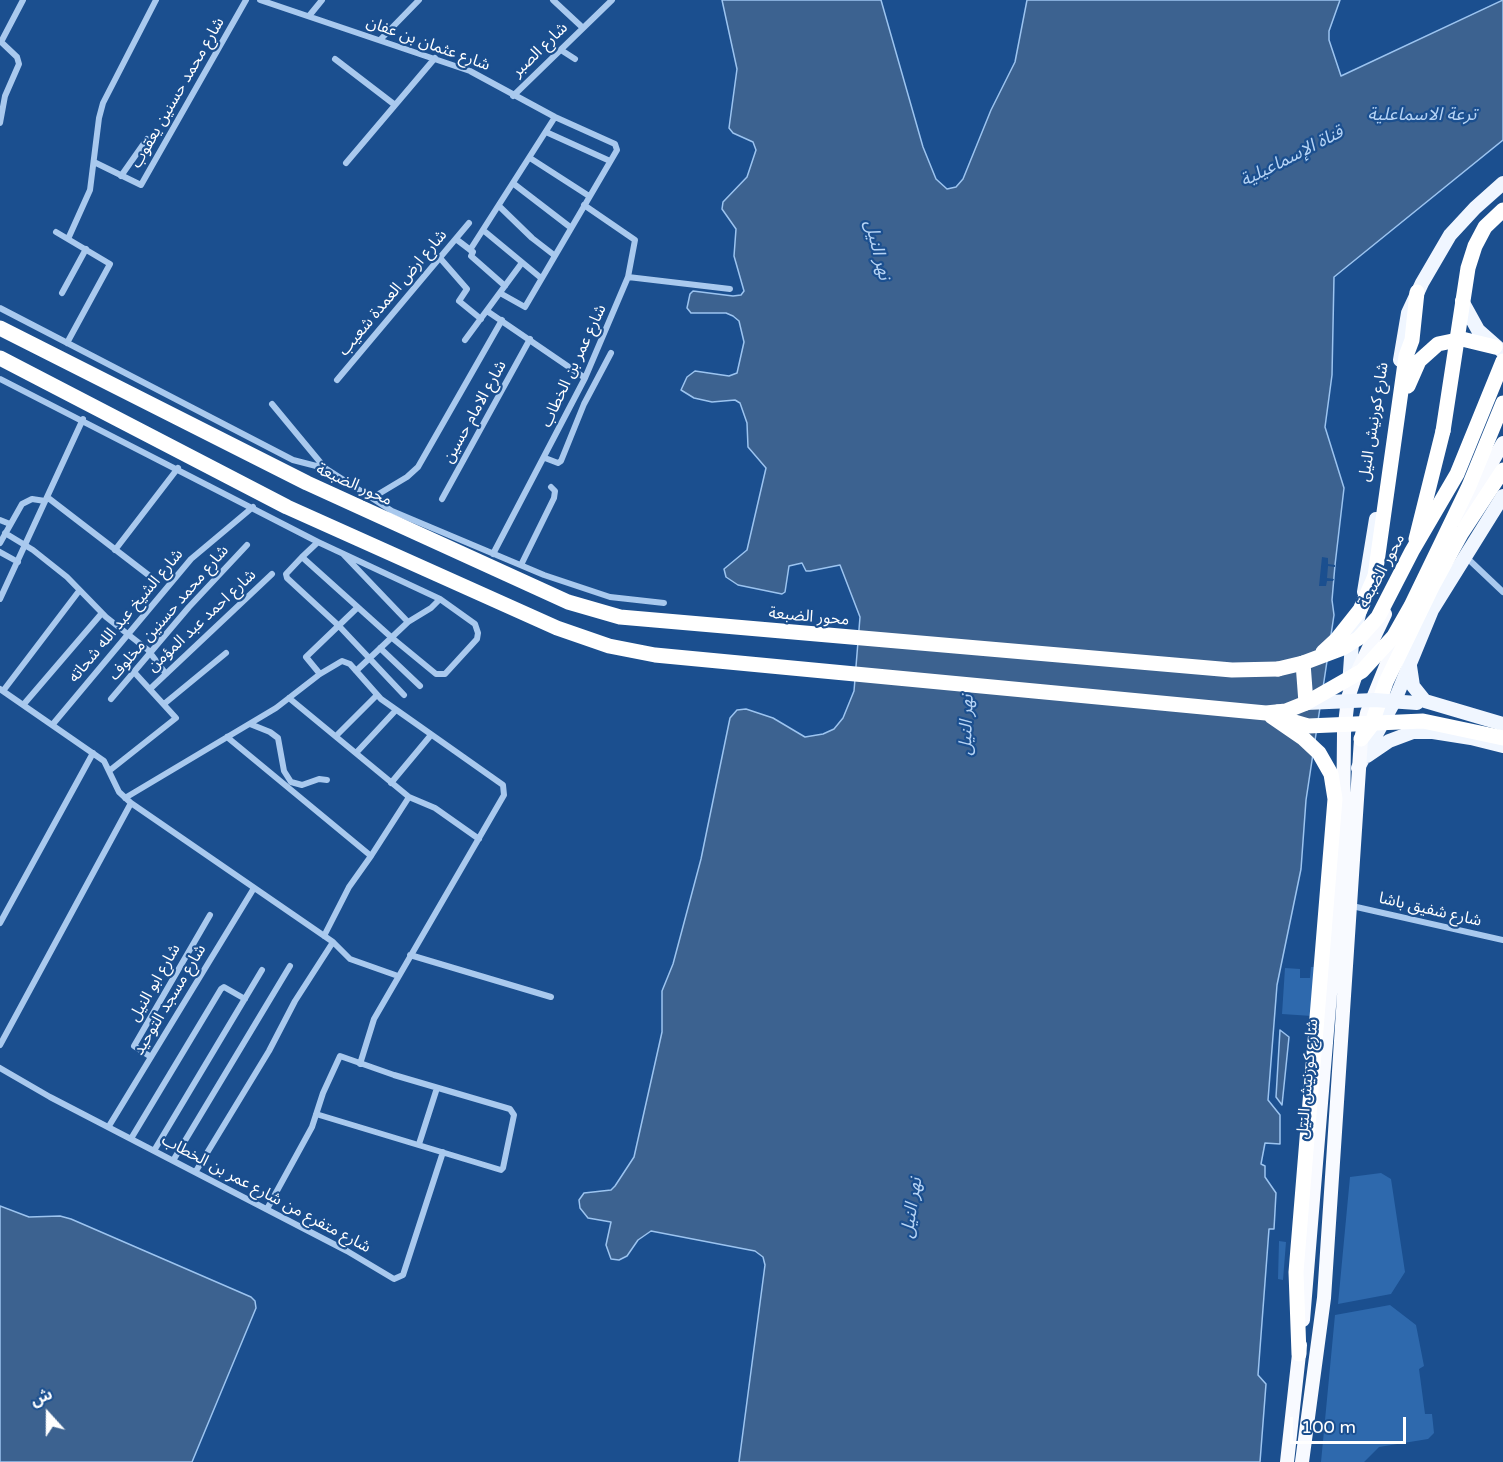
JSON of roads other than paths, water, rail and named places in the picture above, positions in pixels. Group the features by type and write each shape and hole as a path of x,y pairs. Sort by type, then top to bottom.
{"highway":[{"path":"1412,551 1443,431 1456,350 1461,298 1468,268 1475,246 1485,227 1503,210"},
{"path":"1306,703 1303,663 1337,639 1360,610 1375,576 1406,356 1412,340 1417,292"},
{"name":"محور الضبعة","path":"0,328 307,483 568,602 620,617 1232,670 1263,670 1303,663 1343,648 1372,624 1388,601 1412,551 1457,474 1503,361"},
{"path":"1397,420 1415,367 1427,351 1444,341 1462,339 1499,349"},
{"path":"0,358 287,507 557,628 609,646 654,655 1272,713 1308,726 1423,721 1503,738"},
{"path":"1272,713 1306,703 1362,671 1394,636 1469,486 1503,403"},
{"name":"شارع كورنيش النيل","path":"1287,1462 1310,1256 1343,838 1344,732 1348,698 1371,640 1403,580 1503,413"},
{"name":"شارع كورنيش النيل","path":"1302,1462 1324,1298 1352,906 1361,739 1376,686 1425,574 1503,443"},
{"path":"1361,739 1371,726 1386,682 1432,587 1461,534 1503,470"},
{"path":"1272,713 1319,753 1331,774 1335,799 1296,1272 1299,1354"},
{"path":"1310,1256 1315,1262 1327,1259"},
{"path":"1306,1295 1313,1292 1324,1298"}],"main road":[{"name":"شارع كورنيش النيل","path":"1348,698 1352,643 1364,595 1408,313 1417,292 1450,235 1503,183"},
{"path":"1499,349 1467,314 1462,302 1461,275 1466,255 1474,238 1503,204"},
{"name":"شارع كورنيش النيل","path":"1361,763 1395,700 1432,610 1503,496"},
{"path":"1410,665 1413,686 1425,701 1503,726"},
{"path":"1306,703 1374,700 1407,702 1503,726"},
{"path":"1361,763 1389,741 1413,732 1433,732 1503,746"}],"street":[{"path":"0,123 5,96 19,64 17,57 1,42 23,0"},
{"path":"68,239 87,199 103,103 156,0"},
{"name":"شارع محمد حسنين يعقوب","path":"94,162 142,184 246,0"},
{"name":"شارع عثمان بن عفان","path":"260,0 276,2 309,16 470,71 555,117 613,142 617,150 610,161"},
{"path":"309,16 322,0"},
{"path":"380,40 418,0"},
{"path":"553,0 582,28"},
{"name":"شارع الصبر","path":"513,96 612,0"},
{"path":"561,50 575,59"},
{"path":"346,163 435,58"},
{"path":"335,59 395,105"},
{"path":"470,250 555,117"},
{"path":"500,293 525,307 610,161 546,132"},
{"path":"121,176 147,139"},
{"path":"530,158 589,196"},
{"path":"514,184 570,227"},
{"name":"شارع عمر بن الخطاب","path":"494,554 585,378 628,277 635,240 584,205"},
{"path":"499,206 532,238 554,255"},
{"name":"شارع ارض العمدة شعيب","path":"337,380 469,223"},
{"path":"483,230 521,264 541,278"},
{"path":"56,232 108,262 110,266 67,343"},
{"path":"456,239 473,252 471,256 505,286"},
{"path":"62,293 86,249"},
{"path":"440,258 467,290 459,301 481,319"},
{"path":"465,340 521,264"},
{"path":"628,277 730,289"},
{"path":"0,308 293,460 325,468"},
{"path":"487,311 585,378"},
{"path":"372,498 407,477 418,467 502,320"},
{"name":"شارع الامام حسين","path":"442,499 530,339"},
{"path":"545,458 558,463 561,461 584,404 611,353"},
{"path":"0,379 83,419 318,542 440,599 469,618 478,633 477,639 445,674 436,674 357,608 302,557"},
{"path":"272,404 325,468 392,511 521,566 610,597 664,603"},
{"path":"0,599 83,419"},
{"path":"115,550 178,468"},
{"path":"521,566 555,496 555,491 551,487"},
{"path":"0,543 10,524 27,501 37,498 46,499 151,577"},
{"name":"شارع الشيخ عبد الله شحاته","path":"53,724 191,559 253,507"},
{"path":"0,520 10,524"},
{"path":"5,534 26,546 67,577 102,613 150,653 166,674"},
{"path":"318,542 286,574 287,578 339,626 404,696"},
{"name":"شارع محمد حسنين مخلوف","path":"111,699 247,545"},
{"path":"340,551 408,622"},
{"path":"0,552 18,562"},
{"path":"1465,556 1503,592"},
{"name":"شارع احمد عبد المؤمن","path":"150,688 272,574"},
{"path":"79,591 2,690 104,761 125,798 131,803 333,942 360,964 398,976"},
{"path":"356,671 408,622 431,608 440,599"},
{"path":"320,674 305,658 357,608"},
{"path":"24,704 102,613"},
{"path":"380,648 420,686"},
{"path":"164,704 226,653"},
{"path":"125,798 250,724 342,661 348,662 377,695 396,710 505,787 504,795 374,1019 360,1064"},
{"path":"110,771 174,722 175,716 134,672"},
{"path":"336,736 377,695"},
{"path":"289,698 409,797 435,808 479,839"},
{"path":"356,753 396,710"},
{"path":"250,724 278,738 284,771 291,782 303,785 321,778 327,780"},
{"path":"391,783 431,735"},
{"path":"227,737 372,856"},
{"path":"0,923 93,753"},
{"path":"324,936 349,887 372,856 409,797"},
{"path":"0,1045 131,803"},
{"name":"شارع مسجد التوحيد","path":"109,1126 254,888"},
{"name":"شارع شفيق باشا","path":"1352,906 1503,940"},
{"name":"شارع ابو النيل","path":"151,1057 134,1046 210,915"},
{"path":"196,1171 269,1051 295,1001 333,942"},
{"path":"410,955 551,997"},
{"path":"174,1159 290,966"},
{"path":"155,1149 262,970"},
{"path":"132,1137 221,989 224,987 244,999"},
{"path":"267,1209 316,1114 338,1056 510,1109 514,1115 503,1169 316,1114"},
{"name":"شارع متفرع من شارع عمر بن الخطاب","path":"0,1068 50,1097 174,1159 397,1280 403,1275 443,1152"},
{"path":"419,1144 437,1088"}],"water":[{"path":"722,0 881,0 923,147 936,179 947,189 956,187 963,179 991,110 1015,62 1027,0 1340,0 1329,31 1329,40 1341,76 1503,0 1503,140 1334,277 1332,375 1325,427 1344,488 1332,600 1334,615 1306,800 1301,869 1277,985 1268,1100 1280,1115 1280,1144 1265,1143 1261,1164 1265,1166 1265,1177 1276,1193 1274,1229 1269,1229 1258,1375 1266,1384 1260,1462 739,1462 765,1265 763,1257 755,1251 651,1231 638,1240 627,1256 619,1260 611,1259 606,1245 611,1222 588,1218 580,1208 579,1200 584,1193 611,1190 634,1157 662,1032 662,991 673,964 701,859 730,718 737,710 746,709 773,718 805,737 823,734 834,729 843,718 854,691 860,617 840,565 810,571 806,571 802,563 789,566 785,592 782,594 738,585 726,577 724,569 747,550 766,468 748,447 747,423 740,403 735,400 712,402 694,398 681,390 687,377 695,371 729,376 737,373 744,342 739,321 733,316 726,313 691,313 687,308 690,294 693,291 733,296 741,295 744,291 734,256 736,229 722,209 723,202 747,177 756,150 753,142 733,133 729,128 737,69"},
{"path":"1280,1030 1289,1037 1282,1105 1276,1097"},
{"path":"0,1206 29,1217 60,1216 71,1219 251,1297 255,1301 256,1308 192,1462 0,1462"}],"water label":[{"name":"ترعة الاسماعلية","path":"1422,115"},
{"name":"قناة الإسماعيلية","path":"1292,157"},
{"name":"نهر النيل","path":"877,250"},
{"name":"نهر النيل","path":"967,725"},
{"name":"نهر النيل","path":"912,1208"}]}
